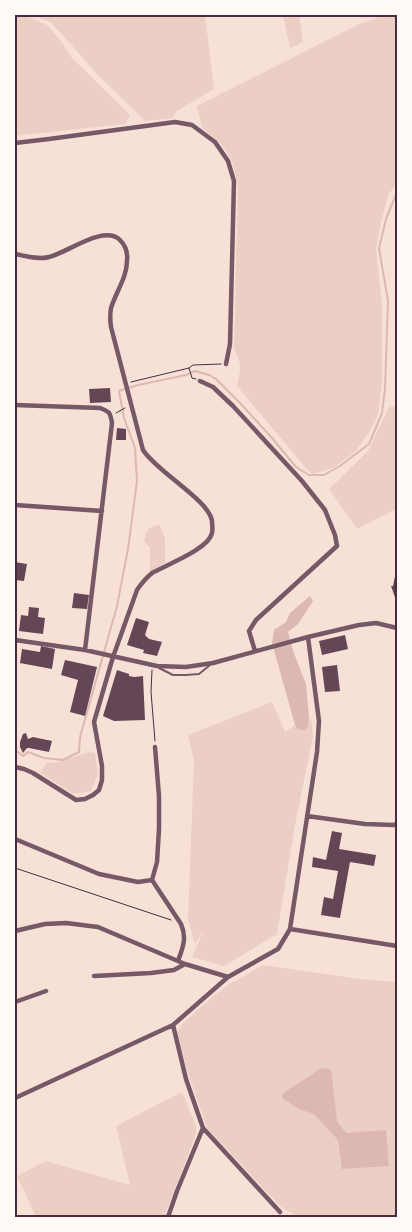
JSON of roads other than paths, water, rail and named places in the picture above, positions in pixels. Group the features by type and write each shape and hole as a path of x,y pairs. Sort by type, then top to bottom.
{"street":[{"path":"15,143 175,122 192,125 215,142 228,161 234,181 230,344 226,364"},
{"path":"15,254 49,258 104,235 118,237 125,245 128,263 111,308 110,318 143,450 147,457 159,468 203,504 210,514 212,533 210,538 201,547 152,573 142,582 137,590 113,657 94,722 102,766 102,780 99,790 85,799 76,800 33,773 15,767"},
{"path":"200,381 213,387 233,406 302,481 324,510 335,535 337,546 256,620 250,631 255,652"},
{"path":"15,405 100,408 108,411 111,416 112,423 85,650"},
{"path":"15,506 102,511"},
{"path":"15,640 85,650 154,666 186,666 213,663 359,625 376,623 397,628"},
{"path":"15,1098 173,1025 228,977 278,949 290,929 317,752 319,721 308,637"},
{"path":"155,747 159,796 159,829 157,862 152,880 181,924 184,932 184,944 178,960"},
{"path":"308,816 365,824 397,824"},
{"path":"15,839 99,874 138,882 152,880"},
{"path":"15,931 45,924 66,923 98,927 185,964 228,977"},
{"path":"290,929 397,946"},
{"path":"94,976 174,970 185,964"},
{"path":"15,1002 46,991"},
{"path":"173,1025 186,1079 203,1128 280,1212"},
{"path":"168,1217 203,1128"}],"lane":[{"path":"154,666 172,674 186,675 199,674 213,663"}],"waterway":[{"path":"15,752 23,756 28,752 44,758 63,760 79,752 80,737 117,606 128,549 137,481 135,448 124,418 119,391 186,375 195,371 209,375 216,379 240,403 296,467 309,475 324,475 340,466 369,444 382,413 385,389 388,301 379,248 386,219 397,192"}]}
